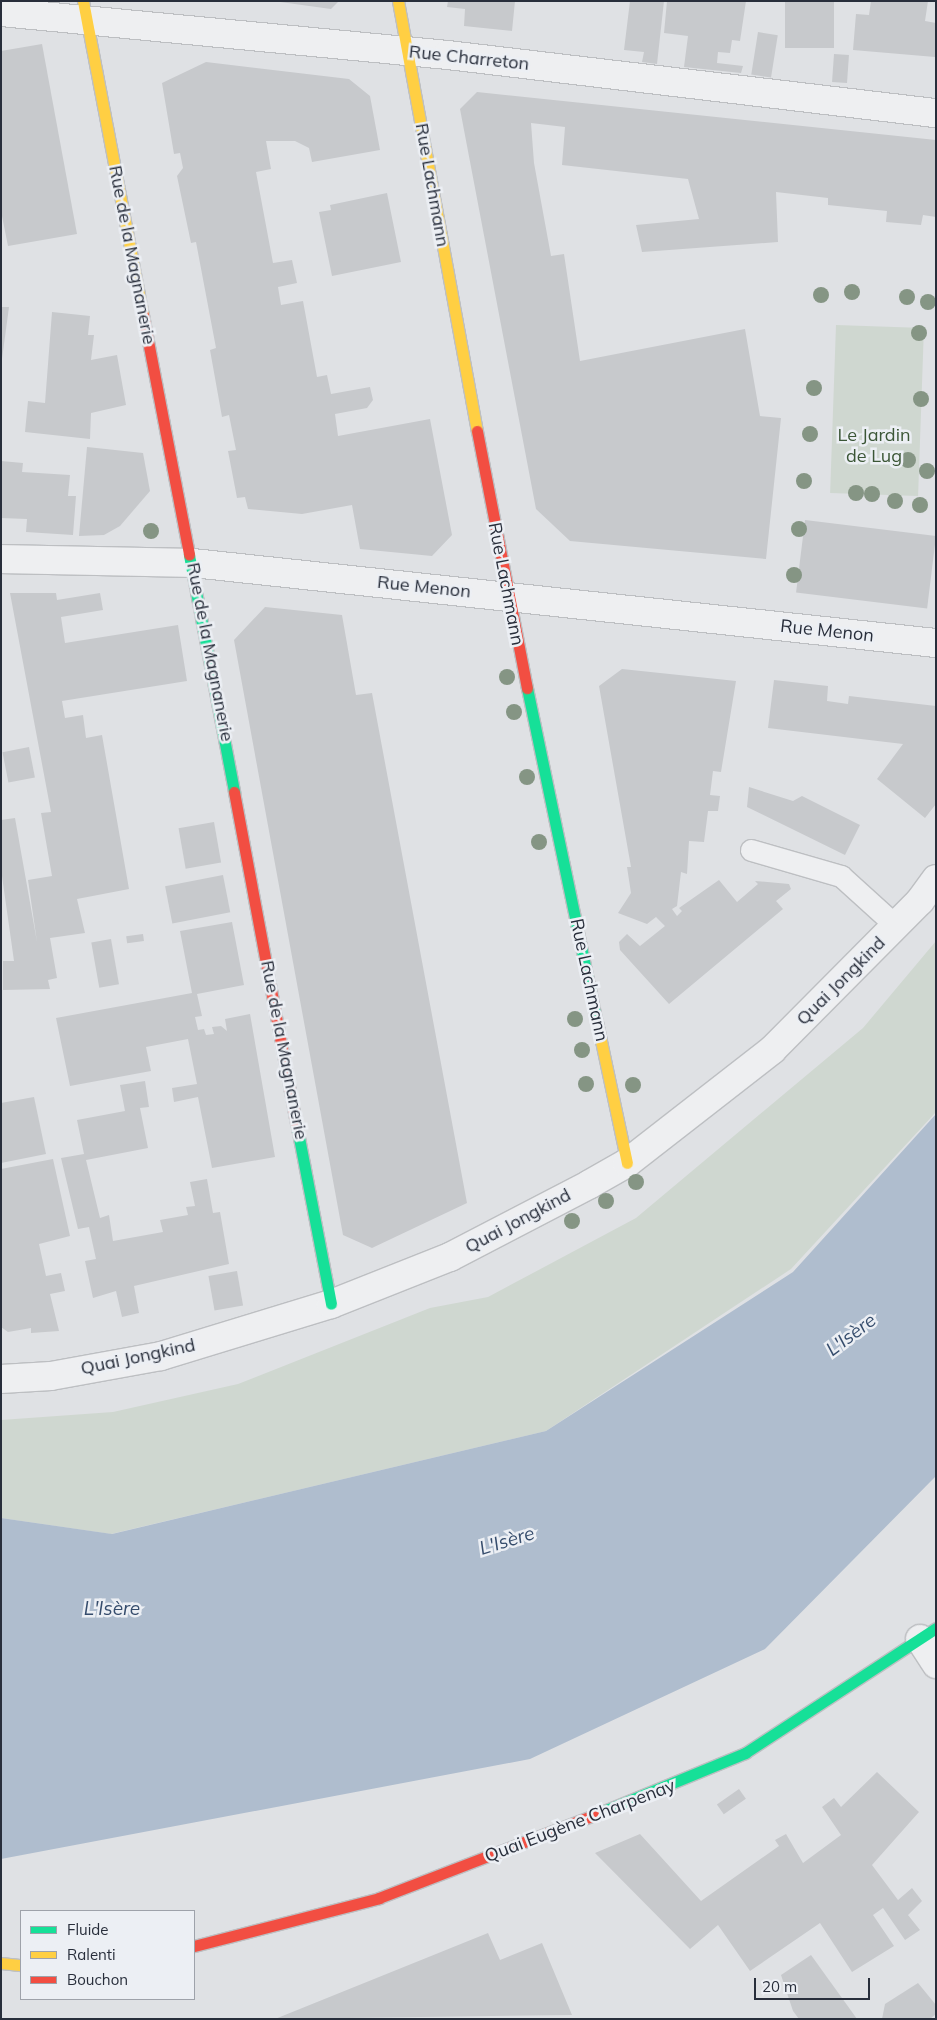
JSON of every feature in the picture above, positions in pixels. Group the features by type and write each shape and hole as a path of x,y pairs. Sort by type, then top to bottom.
{"street":[{"name":"Rue Lachmann","path":"398,1 508,596 627,1164"},
{"name":"Rue Charreton","path":"1,12 84,10 407,51 936,113"},
{"name":"Rue de la Magnanerie","path":"84,10 193,563 331,1304"},
{"name":"Rue Menon","path":"1,559 193,563 936,643"},
{"name":"Quai Jongkind","path":"1,1379 51,1376 161,1356 331,1304 450,1257 627,1164 772,1050 895,925 936,879"},
{"path":"928,1634 936,1664"},
{"name":"Quai Eugène Charpenay","path":"195,1946 379,1898 667,1787 745,1753 928,1634"},
{"path":"1,1963 20,1964"}],"lane":[{"path":"751,850 841,876 895,925"}],"green space":[{"name":"Le Jardin de Lug","path":"836,325 924,328 918,496 830,493"},
{"path":"936,941 936,1112 791,1269 546,1431 111,1534 1,1518 1,1420 113,1412 238,1384 430,1308 488,1297 636,1218 863,1028"}],"water":[{"name":"L'Isère","path":"936,1114 936,1476 765,1649 530,1759 1,1859 1,1518 112,1534 546,1431 793,1272"}],"building":[{"path":"273,1 339,1 331,9"},
{"path":"448,1 515,1 512,31 464,26 465,9 447,7"},
{"path":"630,1 664,1 657,64 642,62 644,52 624,50"},
{"path":"667,1 746,1 740,41 732,40 730,53 718,52 717,63 743,66 741,73 684,67 688,36 664,33"},
{"path":"785,1 834,1 834,48 785,48"},
{"path":"871,1 928,1 925,21 936,23 935,57 853,50 856,14 869,15"},
{"path":"758,32 778,35 771,78 751,74"},
{"path":"42,44 77,234 8,246 1,211 1,51"},
{"path":"834,54 849,55 847,83 832,82"},
{"path":"206,62 349,79 370,96 380,150 312,162 309,148 295,141 266,141 271,169 256,172 273,263 292,260 297,283 278,287 281,305 303,301 317,377 327,375 331,394 370,387 373,400 367,408 335,414 338,436 430,419 452,535 432,556 360,549 352,505 302,514 248,509 245,497 237,498 228,451 236,450 229,415 222,417 210,350 216,348 196,242 191,243 177,176 183,168 180,153 174,154 162,83"},
{"path":"477,92 936,140 936,217 923,215 921,225 886,222 887,211 828,205 828,198 776,192 778,242 642,252 636,225 699,219 688,179 562,165 565,127 531,123 534,163 551,256 564,254 580,361 745,329 760,416 781,418 766,559 570,541 536,509 460,109"},
{"path":"387,193 401,262 332,276 319,212 331,210 330,205"},
{"path":"1,307 9,307 2,359 1,359"},
{"path":"52,312 90,316 88,335 94,335 91,360 117,355 126,405 91,413 90,439 25,432 28,401 45,403"},
{"path":"87,447 143,453 150,491 120,526 104,535 79,536"},
{"path":"1,461 23,463 22,472 70,475 68,496 76,496 73,535 26,532 27,519 1,518"},
{"path":"805,520 936,536 927,609 796,592"},
{"path":"10,593 56,593 57,600 100,593 103,610 61,617 65,643 178,625 187,681 62,701 65,718 83,715 86,738 102,735 129,889 77,899 85,933 50,938 57,978 48,980 50,989 3,990 3,961 14,961 1,869 1,820 15,818 37,942 28,880 52,876 41,813 51,812"},
{"path":"265,607 342,615 356,695 372,693 467,1203 372,1248 343,1235 234,640"},
{"path":"622,669 736,681 721,772 713,771 710,795 720,796 718,811 708,811 704,842 689,841 687,874 681,872 677,906 672,909 677,916 682,911 679,908 719,880 737,902 758,884 755,881 789,884 791,889 776,901 783,909 669,1004 620,950 619,942 627,934 640,946 665,926 656,917 647,924 618,913 631,893 627,867 631,867 599,686"},
{"path":"774,680 828,686 827,701 848,704 849,696 936,706 936,804 925,818 877,779 903,744 768,728"},
{"path":"29,747 35,777 8,783 2,752"},
{"path":"749,787 793,801 802,796 860,825 845,855 747,807"},
{"path":"214,822 221,862 186,869 179,828"},
{"path":"223,875 230,912 172,924 165,886"},
{"path":"232,922 244,985 197,994 202,1016 195,1017 198,1030 204,1029 206,1035 214,1034 212,1027 221,1026 227,1031 225,1019 250,1014 275,1157 212,1168 198,1097 174,1102 172,1088 197,1084 188,1039 146,1047 151,1071 70,1086 56,1018 192,993 180,931"},
{"path":"143,934 144,941 127,943 126,936"},
{"path":"111,939 119,984 99,988 91,942"},
{"path":"145,1081 149,1107 140,1108 148,1148 86,1160 100,1218 109,1215 113,1241 163,1232 160,1220 188,1215 186,1207 195,1206 190,1182 207,1179 213,1213 220,1212 229,1264 134,1286 139,1313 122,1317 116,1291 93,1298 85,1261 96,1259 89,1227 78,1229 61,1158 84,1154 77,1120 125,1111 120,1085"},
{"path":"34,1097 46,1154 1,1163 1,1103"},
{"path":"53,1159 70,1236 39,1244 46,1276 61,1273 65,1291 50,1294 59,1331 31,1333 31,1328 8,1332 1,1327 1,1169"},
{"path":"237,1271 243,1305 215,1311 208,1276"},
{"path":"877,1772 919,1812 872,1865 898,1900 912,1888 922,1901 908,1915 920,1930 905,1940 883,1908 873,1915 894,1946 852,1972 820,1923 750,1971 718,1925 690,1949 595,1853 640,1834 701,1901 779,1846 775,1840 786,1834 803,1863 841,1835 822,1807 834,1798 841,1807"},
{"path":"739,1789 746,1799 724,1814 717,1804"},
{"path":"488,1933 500,1960 542,1943 572,2015 275,2019"},
{"path":"811,1955 857,2019 799,2019 793,2011 781,1975"},
{"path":"918,1983 936,2005 936,2014 930,2019 882,2019 885,2004"}],"traffic: fast":[{"path":"189,555 234,792"},
{"path":"527,688 597,1022"},
{"path":"296,1122 331,1304"},
{"path":"599,1813 745,1753 936,1628"}],"traffic: slow":[{"path":"83,1 143,315"},
{"path":"398,1 477,431"},
{"path":"597,1022 627,1163"},
{"path":"1,1963 20,1965"}],"traffic: jam":[{"path":"143,315 189,555"},
{"path":"477,431 527,688"},
{"path":"234,792 296,1122"},
{"path":"195,1946 379,1898 599,1813"}]}
